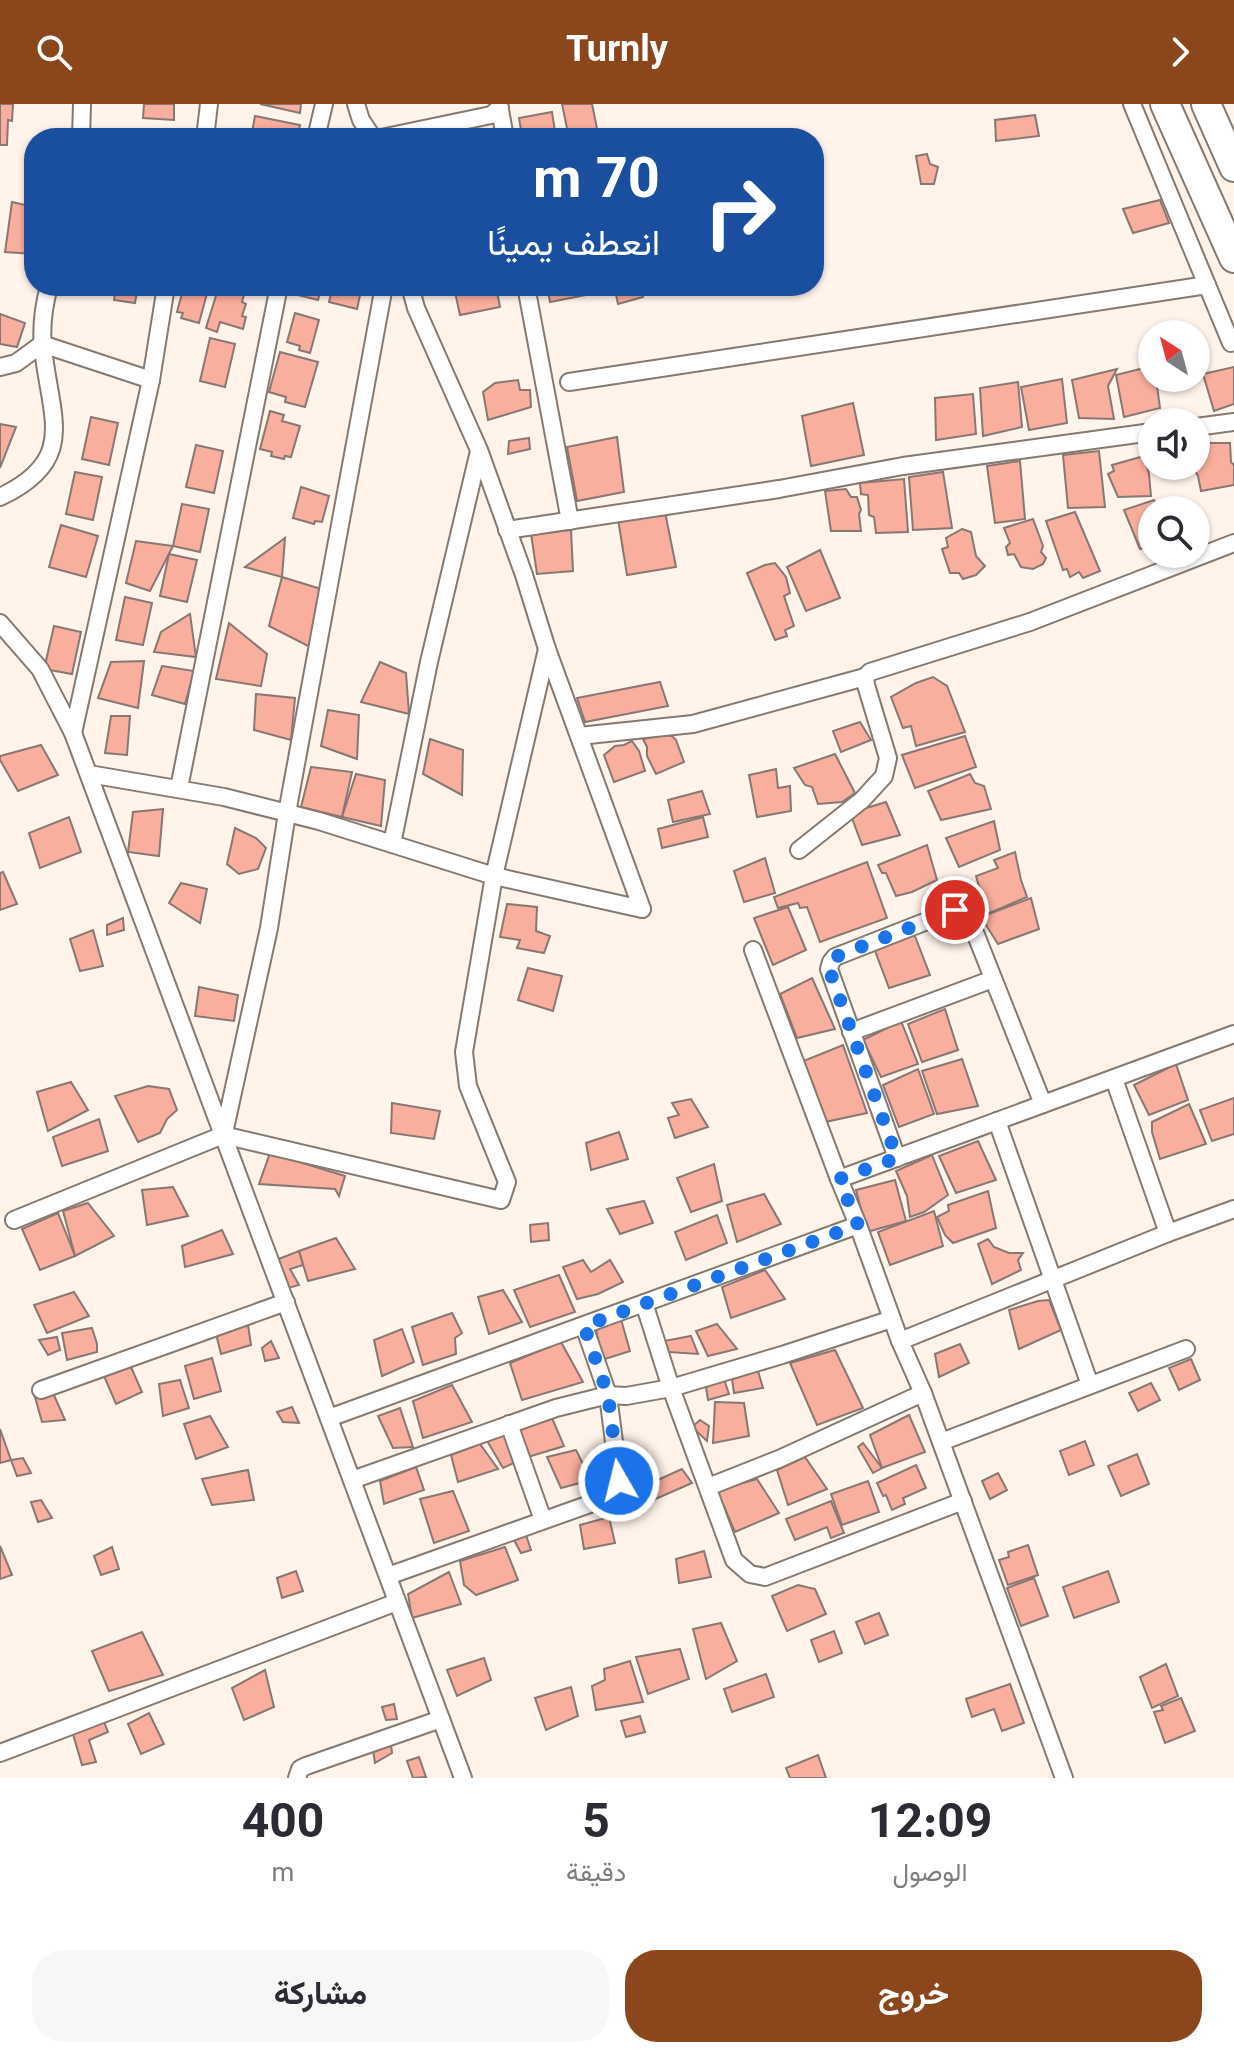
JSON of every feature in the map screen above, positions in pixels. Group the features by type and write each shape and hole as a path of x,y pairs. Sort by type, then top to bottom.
{"highway":[{"path":"1165,104 1234,258"},
{"path":"1206,104 1233,164"}],"street":[{"path":"81,128 82,104"},
{"path":"206,128 209,104"},
{"path":"318,128 324,104"},
{"path":"356,104 366,128"},
{"path":"1132,104 1231,343"},
{"path":"429,128 491,115 500,106"},
{"path":"500,106 503,128"},
{"path":"569,382 1207,285"},
{"path":"0,497 18,489 40,470 51,453 56,433 42,344 46,296"},
{"path":"73,733 151,380 164,296"},
{"path":"179,788 277,296"},
{"path":"223,1135 269,928 287,813 382,296"},
{"path":"89,774 179,788 287,813 494,876 642,909 547,649 479,450 413,296"},
{"path":"528,296 570,521"},
{"path":"0,367 16,363 42,344"},
{"path":"42,344 151,380"},
{"path":"1210,425 1234,422"},
{"path":"507,530 779,489 903,466 1138,434"},
{"path":"392,844 429,662 479,450"},
{"path":"579,736 693,724 865,677 870,672 1030,622 1234,543"},
{"path":"0,623 8,642 40,669 73,733 463,1778"},
{"path":"14,1220 223,1135 501,1200 507,1182 468,1086 464,1052 494,876 547,649"},
{"path":"799,850 862,800 884,776 888,758 865,677"},
{"path":"897,1158 829,969 835,957 955,910 968,915 1043,1104"},
{"path":"753,950 900,1341 923,1393 1064,1778"},
{"path":"851,1032 993,979"},
{"path":"839,1179 1234,1034"},
{"path":"1114,1079 1168,1233"},
{"path":"997,1121 1090,1385"},
{"path":"900,1341 1234,1209"},
{"path":"329,1418 858,1225"},
{"path":"41,1390 286,1302"},
{"path":"644,1303 671,1388 734,1560 750,1574 765,1577 963,1501"},
{"path":"352,1480 556,1408 608,1395 626,1396 671,1388 892,1319"},
{"path":"388,1576 601,1500 616,1488 619,1481 608,1395 584,1326"},
{"path":"941,1442 1186,1349"},
{"path":"708,1487 779,1459 923,1393"},
{"path":"509,1424 543,1520"},
{"path":"0,1753 397,1602"},
{"path":"297,1778 300,1769 306,1766 441,1719"}],"building":[{"path":"0,104 13,104 12,121 8,120 7,145 0,145"},
{"path":"144,104 174,104 174,120 143,118"},
{"path":"260,104 301,104 300,113"},
{"path":"562,104 592,104 597,128 567,128"},
{"path":"552,112 554,128 521,128 519,118"},
{"path":"1035,115 1039,136 996,141 995,120"},
{"path":"255,116 300,125 299,128 253,128"},
{"path":"927,154 930,164 938,167 934,184 921,184 916,156"},
{"path":"1160,200 1169,223 1133,233 1123,209"},
{"path":"12,202 24,205 24,253 5,252"},
{"path":"115,296 136,296 135,303 114,300"},
{"path":"181,296 206,296 199,323 181,318 183,313 177,312"},
{"path":"216,296 244,296 242,302 246,304 242,316 246,317 243,329 220,322 217,332 206,328"},
{"path":"330,296 360,296 357,309 329,302"},
{"path":"456,296 498,296 500,307 460,315"},
{"path":"549,296 581,296 550,302"},
{"path":"616,296 643,296 643,297 618,304"},
{"path":"295,313 319,320 310,353 287,342"},
{"path":"0,314 25,323 17,347 0,344"},
{"path":"210,338 235,344 225,387 200,381"},
{"path":"280,352 318,362 305,407 285,402 286,397 269,392"},
{"path":"1234,367 1234,404 1214,411 1208,392 1210,372"},
{"path":"1117,369 1108,386 1114,419 1079,418 1072,380"},
{"path":"1138,370 1138,392 1158,392 1160,408 1138,408 1138,414 1124,417 1116,375"},
{"path":"1062,379 1067,423 1029,430 1021,387"},
{"path":"518,380 520,390 530,390 531,407 488,420 483,392 495,383"},
{"path":"1018,382 1022,427 983,436 980,388"},
{"path":"973,394 976,434 936,440 935,398"},
{"path":"853,403 864,455 811,466 802,416"},
{"path":"270,411 284,415 282,421 300,426 291,457 271,456 272,452 260,449"},
{"path":"91,417 118,423 109,465 82,459"},
{"path":"0,424 16,427 0,468"},
{"path":"617,437 624,492 577,501 567,447"},
{"path":"529,438 530,449 508,454 509,441"},
{"path":"1210,443 1230,443 1234,485 1201,491 1199,480 1210,480"},
{"path":"196,445 223,451 214,493 186,487"},
{"path":"1099,451 1105,507 1068,508 1063,455"},
{"path":"1138,458 1138,480 1150,480 1151,496 1118,497 1108,474 1114,471 1112,465"},
{"path":"1020,461 1025,519 995,523 987,466"},
{"path":"75,472 102,477 93,520 66,514"},
{"path":"943,472 952,528 913,530 909,477"},
{"path":"904,479 908,532 876,533 874,517 869,515 868,495 861,494 860,483"},
{"path":"301,487 329,496 322,522 315,521 314,524 293,518"},
{"path":"846,489 851,497 857,497 861,510 861,531 831,531 825,491"},
{"path":"182,504 209,509 200,552 173,546"},
{"path":"1138,505 1138,544 1124,510"},
{"path":"665,512 676,567 627,575 618,519"},
{"path":"1075,512 1100,571 1083,578 1079,572 1070,577 1067,569 1063,570 1046,521"},
{"path":"1033,519 1043,546 1041,552 1046,558 1043,564 1033,569 1021,567 1014,554 1008,555 1006,547 1010,543 1004,528"},
{"path":"61,525 98,536 86,577 49,567"},
{"path":"962,529 971,532 976,556 985,566 976,575 963,579 959,573 950,573 942,549 948,547 946,538"},
{"path":"571,530 573,571 537,574 531,534"},
{"path":"285,538 282,577 245,567"},
{"path":"136,541 173,546 150,591 126,583"},
{"path":"820,550 840,598 806,611 787,567"},
{"path":"169,554 197,560 187,602 160,596"},
{"path":"775,563 786,577 790,593 784,596 794,626 785,630 787,636 775,640 747,573"},
{"path":"282,577 321,589 310,647 269,626"},
{"path":"125,597 152,603 143,645 116,640"},
{"path":"190,614 196,657 154,652 161,632"},
{"path":"229,623 267,654 261,686 216,679"},
{"path":"54,626 81,632 72,674 44,669"},
{"path":"144,661 138,708 98,698 111,662"},
{"path":"380,662 406,673 409,714 361,702"},
{"path":"162,666 194,671 185,704 152,695"},
{"path":"933,677 947,686 965,732 916,746 911,726 903,728 891,697"},
{"path":"660,682 668,706 585,722 577,698"},
{"path":"256,694 295,698 291,740 254,730"},
{"path":"328,710 359,715 357,759 321,746"},
{"path":"111,716 130,716 127,755 105,753"},
{"path":"860,722 871,740 841,752 833,731"},
{"path":"665,735 676,740 684,762 656,774 643,739"},
{"path":"965,736 976,767 915,788 902,755"},
{"path":"430,739 463,750 462,795 423,774"},
{"path":"632,741 639,751 645,771 614,782 604,755 615,746"},
{"path":"41,745 58,775 18,791 0,756"},
{"path":"835,754 855,793 842,802 818,804 812,787 805,785 794,768"},
{"path":"311,767 352,772 342,817 301,807"},
{"path":"776,769 778,788 790,786 791,811 757,817 749,775"},
{"path":"356,774 385,780 381,826 342,817"},
{"path":"970,774 975,783 984,786 991,809 941,820 928,791"},
{"path":"702,791 710,814 673,822 668,800"},
{"path":"886,802 900,835 862,845 850,813"},
{"path":"163,809 159,856 128,852 133,812"},
{"path":"69,817 81,852 40,868 29,833"},
{"path":"703,817 708,837 662,848 658,829"},
{"path":"994,821 1000,850 959,867 946,838"},
{"path":"235,828 256,838 266,848 258,869 239,874 227,864"},
{"path":"927,845 937,880 896,896 886,873 882,873 878,865"},
{"path":"1015,852 1027,897 987,914 976,876 998,868 994,860"},
{"path":"765,858 775,893 744,902 734,871"},
{"path":"867,862 887,918 820,942 807,907 800,908 798,903 778,908 774,897"},
{"path":"3,872 17,904 0,910 0,873"},
{"path":"181,883 207,889 200,923 169,903"},
{"path":"1031,898 1039,929 998,944 981,917"},
{"path":"507,904 537,907 536,931 550,936 544,953 517,948 520,940 500,937"},
{"path":"788,907 806,950 773,965 754,918"},
{"path":"123,918 124,930 107,935 107,925"},
{"path":"93,930 103,966 80,971 70,939"},
{"path":"913,931 930,975 889,988 874,948"},
{"path":"528,968 562,976 553,1011 518,1000"},
{"path":"812,978 835,1029 797,1038 780,994"},
{"path":"199,987 238,995 234,1021 195,1016"},
{"path":"945,1009 958,1050 922,1062 908,1024"},
{"path":"901,1021 918,1064 881,1077 863,1040"},
{"path":"843,1045 867,1113 825,1122 801,1062"},
{"path":"962,1059 978,1106 937,1114 922,1071"},
{"path":"1176,1064 1188,1100 1149,1115 1134,1085"},
{"path":"918,1069 934,1114 899,1127 883,1085"},
{"path":"71,1082 88,1110 48,1131 37,1092"},
{"path":"148,1086 169,1089 177,1110 167,1119 160,1133 138,1142 115,1096"},
{"path":"1234,1098 1234,1134 1212,1141 1200,1110"},
{"path":"691,1099 708,1127 675,1138 668,1118 679,1115 672,1103"},
{"path":"392,1103 440,1111 434,1139 391,1133"},
{"path":"1189,1104 1206,1144 1160,1159 1152,1122"},
{"path":"99,1119 108,1151 62,1166 53,1137"},
{"path":"619,1132 628,1159 591,1170 586,1143"},
{"path":"978,1141 996,1180 956,1193 939,1156"},
{"path":"270,1153 345,1176 339,1196 335,1189 259,1184"},
{"path":"932,1155 948,1195 924,1212 910,1217 907,1196 896,1171"},
{"path":"714,1164 722,1201 691,1212 677,1178"},
{"path":"895,1180 906,1221 867,1232 856,1190"},
{"path":"173,1187 188,1216 147,1225 142,1190"},
{"path":"988,1191 996,1228 953,1243 945,1235 937,1217 949,1211 948,1205"},
{"path":"764,1194 781,1224 737,1242 727,1205"},
{"path":"644,1201 653,1223 620,1234 607,1209"},
{"path":"88,1203 114,1236 75,1256 63,1211"},
{"path":"934,1211 943,1246 890,1265 878,1232"},
{"path":"58,1213 75,1256 40,1270 22,1229"},
{"path":"717,1215 727,1243 686,1260 675,1232"},
{"path":"548,1223 549,1240 531,1242 530,1225"},
{"path":"222,1230 233,1254 185,1267 182,1246"},
{"path":"336,1238 355,1269 308,1281 299,1251"},
{"path":"988,1239 994,1247 1009,1253 1023,1253 1018,1260 1021,1270 992,1284 978,1244"},
{"path":"299,1251 303,1265 290,1269 299,1285 281,1290 276,1260"},
{"path":"583,1260 591,1272 610,1260 623,1282 598,1294 577,1299 563,1267"},
{"path":"765,1270 785,1299 731,1318 722,1287"},
{"path":"559,1275 575,1312 530,1327 514,1290"},
{"path":"503,1290 522,1322 489,1334 478,1297"},
{"path":"74,1292 89,1316 47,1333 34,1305"},
{"path":"1049,1300 1061,1330 1019,1349 1009,1310"},
{"path":"452,1313 462,1333 455,1338 456,1354 423,1365 412,1327"},
{"path":"621,1319 630,1351 602,1360 596,1329"},
{"path":"717,1324 737,1349 708,1356 696,1331"},
{"path":"248,1325 251,1345 221,1354 216,1334"},
{"path":"92,1328 97,1352 67,1360 62,1333"},
{"path":"402,1329 414,1362 382,1376 374,1340"},
{"path":"691,1336 698,1354 669,1352 665,1364 664,1341"},
{"path":"57,1337 60,1350 48,1355 39,1340"},
{"path":"271,1341 279,1358 265,1361 262,1348"},
{"path":"561,1342 583,1382 522,1400 510,1363"},
{"path":"960,1344 969,1363 939,1377 935,1354"},
{"path":"835,1350 863,1408 817,1425 790,1363"},
{"path":"212,1358 221,1391 194,1399 185,1366"},
{"path":"1191,1359 1200,1380 1179,1390 1169,1368"},
{"path":"131,1367 142,1392 116,1404 104,1376"},
{"path":"758,1371 763,1388 734,1393 732,1379"},
{"path":"724,1379 729,1394 708,1400 706,1387"},
{"path":"180,1380 189,1408 163,1416 159,1384"},
{"path":"1151,1383 1160,1400 1138,1411 1129,1393"},
{"path":"452,1385 472,1422 423,1438 413,1401"},
{"path":"53,1393 65,1420 42,1422 35,1397"},
{"path":"715,1402 744,1403 749,1436 713,1443"},
{"path":"292,1407 299,1423 283,1422 277,1412"},
{"path":"400,1408 413,1447 393,1448 378,1416"},
{"path":"909,1415 925,1452 882,1468 870,1435"},
{"path":"210,1416 228,1447 196,1459 184,1424"},
{"path":"552,1418 564,1446 528,1457 519,1429"},
{"path":"700,1420 709,1426 707,1441 692,1427"},
{"path":"0,1429 11,1460 0,1463"},
{"path":"503,1431 518,1461 503,1468 486,1439"},
{"path":"1085,1441 1094,1465 1069,1475 1060,1451"},
{"path":"863,1443 882,1468 873,1473 858,1447"},
{"path":"480,1444 498,1469 458,1482 451,1455"},
{"path":"576,1450 591,1480 561,1488 547,1457"},
{"path":"1137,1454 1149,1484 1121,1496 1108,1466"},
{"path":"805,1457 827,1489 788,1505 777,1470"},
{"path":"23,1458 31,1473 17,1476 11,1460"},
{"path":"916,1465 926,1488 903,1498 905,1504 892,1510 877,1483"},
{"path":"416,1467 424,1490 384,1504 380,1481"},
{"path":"682,1469 692,1483 651,1501 642,1487"},
{"path":"248,1470 254,1500 212,1505 202,1479"},
{"path":"998,1473 1007,1490 990,1499 982,1481"},
{"path":"757,1479 779,1513 735,1532 717,1490"},
{"path":"868,1481 879,1512 842,1525 831,1494"},
{"path":"453,1491 469,1531 434,1543 420,1499"},
{"path":"41,1500 52,1518 38,1522 31,1502"},
{"path":"831,1501 844,1533 831,1538 827,1527 795,1540 786,1519"},
{"path":"609,1517 615,1543 584,1549 580,1525"},
{"path":"526,1535 531,1550 521,1553 514,1540"},
{"path":"1028,1545 1038,1575 1008,1585 999,1560 1009,1557 1008,1552"},
{"path":"0,1546 12,1575 0,1579"},
{"path":"112,1547 119,1569 101,1575 94,1556"},
{"path":"505,1547 518,1580 476,1595 464,1585 460,1561"},
{"path":"704,1551 711,1577 679,1583 676,1559"},
{"path":"296,1571 303,1591 282,1598 277,1578"},
{"path":"1108,1571 1119,1602 1074,1618 1063,1587"},
{"path":"449,1572 461,1604 412,1618 408,1594"},
{"path":"1034,1578 1048,1616 1021,1626 1007,1588"},
{"path":"798,1585 815,1589 826,1614 787,1631 772,1596"},
{"path":"879,1613 888,1635 865,1644 856,1622"},
{"path":"721,1623 737,1661 706,1679 693,1629"},
{"path":"834,1631 842,1653 819,1662 811,1640"},
{"path":"142,1632 163,1675 109,1691 92,1651"},
{"path":"680,1649 689,1679 648,1694 636,1657"},
{"path":"484,1658 491,1680 457,1696 447,1670"},
{"path":"630,1661 643,1702 596,1710 592,1686 605,1680 604,1669"},
{"path":"1166,1664 1178,1696 1152,1708 1140,1677"},
{"path":"265,1670 274,1707 244,1720 232,1688"},
{"path":"766,1674 774,1697 732,1712 724,1689"},
{"path":"1010,1684 1024,1723 1002,1731 994,1709 972,1717 966,1699"},
{"path":"571,1687 578,1716 546,1730 535,1698"},
{"path":"1181,1698 1195,1731 1165,1743 1154,1712"},
{"path":"394,1704 397,1719 386,1720 382,1707"},
{"path":"149,1713 164,1744 141,1754 128,1724"},
{"path":"640,1716 645,1732 626,1737 621,1721"},
{"path":"104,1722 108,1732 89,1740 96,1762 82,1765 73,1734"},
{"path":"391,1744 392,1753 375,1763 373,1750"},
{"path":"818,1755 826,1778 790,1778 786,1768"},
{"path":"419,1757 426,1777 413,1778 407,1761"}],"route":[{"path":"619,1481 608,1395 584,1326 858,1225 839,1179 897,1158 829,969 831,962 835,957 955,910"}]}
